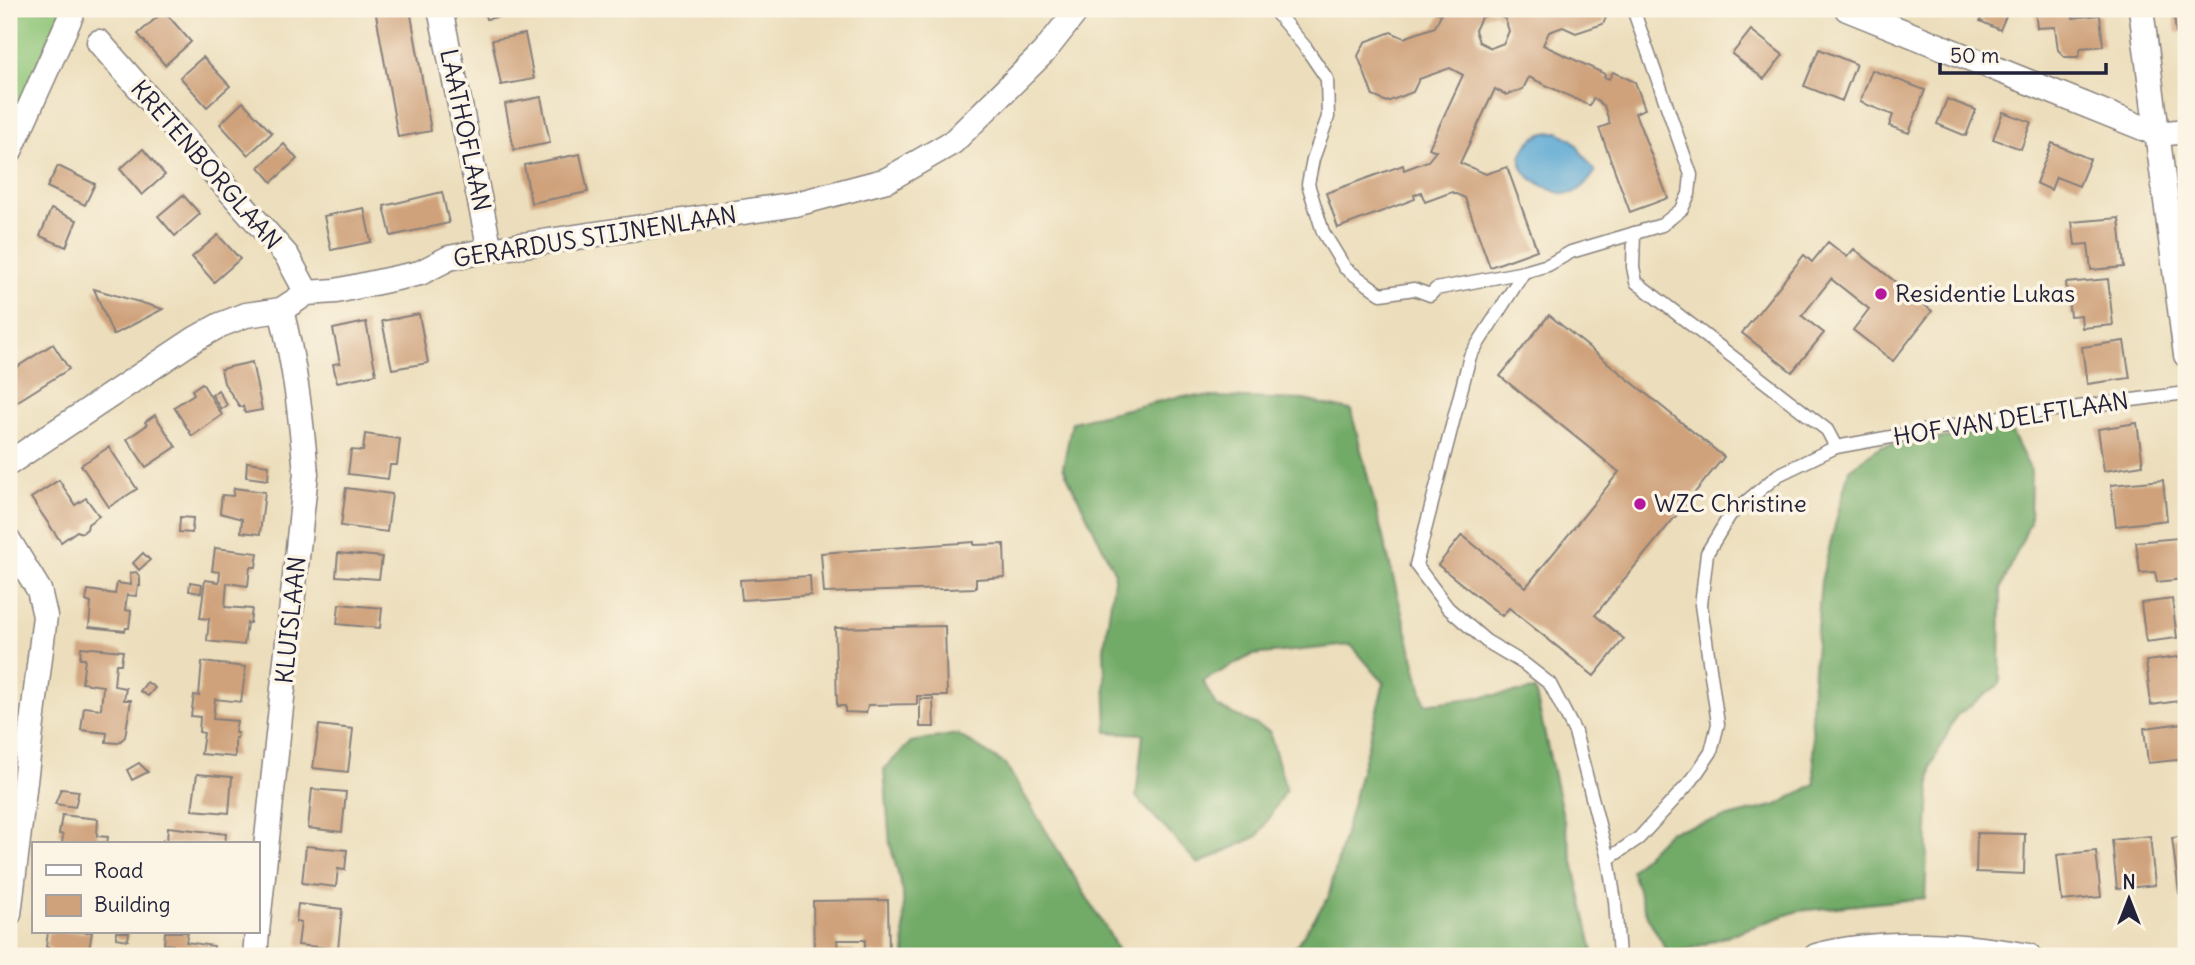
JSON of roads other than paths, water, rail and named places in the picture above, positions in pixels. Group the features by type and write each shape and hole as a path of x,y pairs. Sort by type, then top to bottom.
{"street":[{"path":"9,153 74,9"},
{"name":"LAATHOFLAAN","path":"440,9 490,250"},
{"name":"GERARDUS STIJNENLAAN","path":"9,463 195,339 246,315 281,310 307,293 336,292 420,273 449,258 490,250 796,204 887,180 953,142 1044,52 1078,9"},
{"path":"1847,9 2158,134 2186,131"},
{"path":"2141,9 2186,355"},
{"name":"KRETENBORGLAAN","path":"99,42 287,256 307,293"},
{"name":"KLUISLAAN","path":"259,913 306,473 301,411 281,310"},
{"path":"9,541 38,590 45,616 9,914"},
{"name":"KLUISLAAN","path":"255,956 257,934"},
{"path":"1816,956 1840,950 1936,945 2029,956"}],"lane":[{"path":"1273,9 1306,48 1327,79 1328,117 1313,159 1308,184 1323,232 1345,268 1381,294 1413,289 1430,295 1436,289 1524,272 1548,264 1571,252 1662,225 1682,209 1689,194 1691,176 1633,9"},
{"path":"1634,233 1633,267 1636,282 1827,430 1836,447"},
{"path":"1524,272 1470,356 1416,565 1448,608 1486,641 1523,663 1550,684 1575,732 1608,859 1615,901 1619,956"},
{"name":"HOF VAN DELFTLAAN","path":"1608,859 1639,838 1692,779 1711,752 1718,724 1701,605 1707,553 1730,515 1778,475 1836,447 2001,417 2186,393"}],"water":[{"path":"1558,132 1572,139 1595,172 1578,191 1572,193 1551,190 1528,176 1522,167 1522,155 1532,140 1544,133"}],"place":[{"name":"Residentie Lukas","path":"1881,294"},
{"name":"WZC Christine","path":"1640,504"}]}
